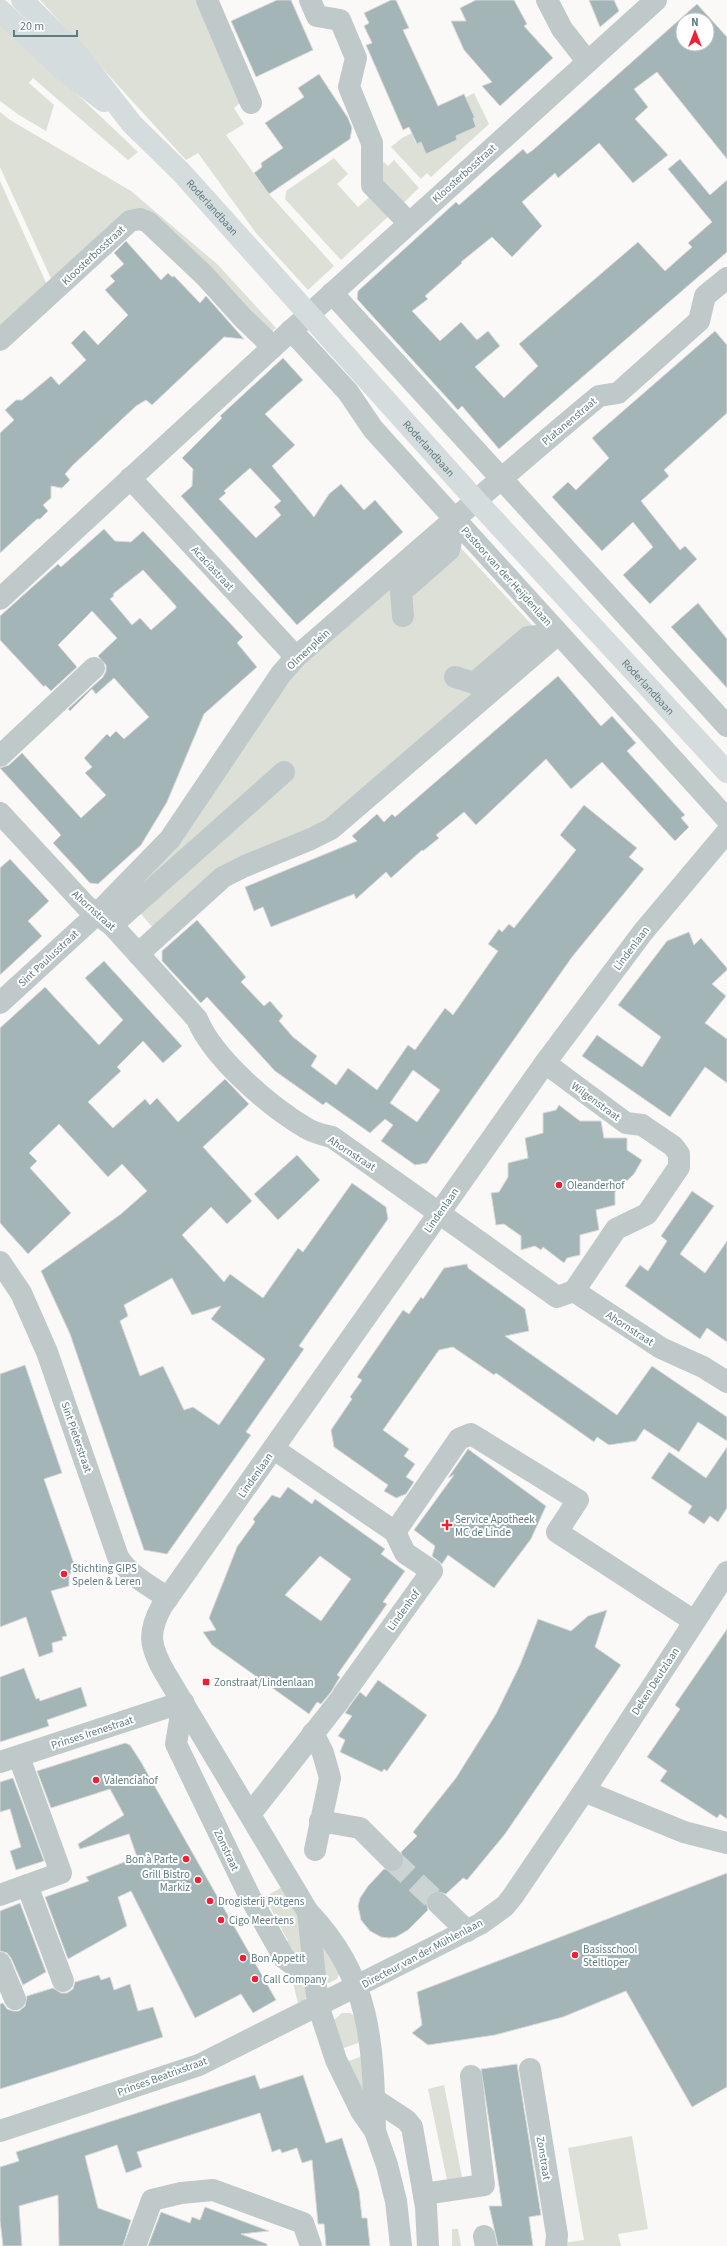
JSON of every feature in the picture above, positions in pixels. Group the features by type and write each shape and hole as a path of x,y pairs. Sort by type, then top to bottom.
{"main road":[{"name":"Roderlandbaan","path":"22,0 78,55 132,124"},
{"name":"Roderlandbaan","path":"0,10 61,68 132,124 181,172 470,494 727,772"}],"street":[{"path":"207,0 251,102"},
{"path":"310,0 317,16 340,20 356,58 349,87 372,143 372,185 409,223"},
{"path":"547,0 562,29 587,61"},
{"name":"Kloosterbosstraat","path":"2,592 130,478 587,61 656,0"},
{"name":"Kloosterbosstraat","path":"0,340 130,221 140,219 148,222 205,276 242,317 273,347"},
{"name":"Platanenstraat","path":"462,513 494,484 599,396 618,393 699,321 705,296 727,278"},
{"path":"326,300 494,484 727,726"},
{"name":"Pastoor van der Heijdenlaan","path":"296,327 348,392 373,429 462,513 558,634 727,819"},
{"name":"Acaciastraat","path":"130,478 296,657"},
{"path":"403,616 400,592 449,550 462,513"},
{"name":"Olmenplein","path":"104,919 170,839 281,674 296,657 462,513"},
{"path":"455,678 474,683 528,637 558,634"},
{"path":"138,954 223,877 331,829 558,634"},
{"path":"0,756 94,668"},
{"path":"104,919 284,772"},
{"name":"Ahornstraat","path":"0,813 86,906 104,919 138,954 197,1019 204,1036 254,1090 308,1129 332,1137 557,1297 574,1291 661,1348 703,1367 727,1382"},
{"name":"Lindenlaan","path":"168,1598 545,1063 643,932 727,832"},
{"name":"Sint Paulusstraat","path":"0,1003 104,919"},
{"name":"Wilgenstraat","path":"545,1063 626,1123 642,1125 673,1146 679,1154 680,1162 674,1175 648,1214 616,1229 574,1291"},
{"name":"Sint Pieterstraat","path":"0,1262 21,1293 47,1352 118,1557 124,1567 168,1598"},
{"path":"274,1449 395,1532 459,1439 472,1434 578,1500 557,1532 694,1621"},
{"name":"Lindenhof","path":"250,1813 341,1698 432,1571 405,1553 395,1532"},
{"name":"Deken Deutzlaan","path":"584,1791 727,1572"},
{"path":"168,1598 154,1623 152,1637 153,1647 165,1673 308,1912 328,1933 356,1988 367,2018 373,2064 375,2132"},
{"name":"Prinses Irenestraat","path":"10,1759 183,1702"},
{"name":"Zonstraat","path":"183,1702 176,1744 250,1897 284,1958 315,1981"},
{"path":"313,1733 323,1753 330,1778 315,1850"},
{"path":"0,1895 61,1873 10,1759"},
{"path":"584,1791 684,1832 727,1844"},
{"name":"Directeur van der Mühlenlaan","path":"356,1988 467,1931 494,1914 509,1901 584,1791"},
{"path":"320,1821 360,1828 392,1860"},
{"path":"27,1885 63,1981"},
{"path":"438,1903 467,1931"},
{"path":"308,1912 318,2004 336,2060 361,2111 375,2132 387,2164 396,2202 401,2246"},
{"path":"0,1963 15,1999"},
{"path":"318,2004 356,1988"},
{"name":"Prinses Beatrixstraat","path":"0,2131 199,2065 318,2004"},
{"name":"Zonstraat","path":"530,2069 557,2235 556,2246"},
{"path":"424,2194 484,2185 471,2076"},
{"path":"374,2099 406,2120 412,2127 424,2194 428,2246"},
{"path":"135,2246 152,2200 181,2193 213,2190 303,2223 311,2246"}],"shaded area":[{"path":"40,0 201,0 241,102 234,108 244,124 226,135 269,194 334,266 308,290 256,233 198,153 186,160"},
{"path":"0,21 138,152 128,160 33,78 29,83 54,105 46,131 19,115 0,101"},
{"path":"474,93 489,124 431,177 427,173 421,179 391,147 402,138 412,133 416,144 421,142 426,153 457,140 456,136 476,127 465,98"},
{"path":"0,112 10,120 131,191 217,264 276,328 269,334 144,214 53,283 0,167"},
{"path":"334,158 348,174 337,184 358,207 373,194 391,214 341,260 285,199 286,191"},
{"path":"394,160 419,188 400,206 378,183 379,167 384,162 388,166"},
{"path":"0,181 48,287 0,330"},
{"path":"442,541 460,547 533,626 536,646 334,820 155,930 125,896 297,670"},
{"path":"282,1887 300,1917 308,1964 287,1954 286,1941 288,1941 265,1897"},
{"path":"320,1935 339,1974 337,1979 329,1983 323,1981"},
{"path":"291,1975 304,1981 307,1996 304,2001 298,2003"},
{"path":"342,2013 350,2013 355,2016 364,2041 338,2050 334,2020"},
{"path":"365,2055 365,2102 343,2063"},
{"path":"444,2085 462,2177 447,2180 428,2089"},
{"path":"632,2136 648,2229 618,2234 621,2246 559,2246 563,2243 584,2240 568,2148"},
{"path":"452,2229 458,2229 461,2246 452,2246"}],"building":[{"path":"277,0 291,0 313,50 256,77 231,21"},
{"path":"391,0 396,0 409,28 403,30 438,106 464,94 475,118 473,118 476,127 456,136 457,140 426,154 421,142 417,144 409,127 403,130 366,45 372,43 364,26 369,23 364,13"},
{"path":"476,0 514,0 527,24 524,26 553,58 500,106 482,86 492,82 464,50 451,21 466,21 460,8"},
{"path":"589,0 614,0 619,11 600,27"},
{"path":"697,4 704,12 688,12"},
{"path":"675,24 675,52 715,52 715,24 727,37 727,159 657,72 634,89 648,107 635,119 668,155 633,183 599,143 558,178 555,173 522,202 542,226 512,257 492,237 461,262 462,263 425,296 428,299 412,311 440,341 461,322 477,340 488,331 500,346 475,367 504,398 538,366 519,344 638,242 665,271 692,247 688,243 712,222 668,169 680,159 710,195 727,180 727,252 499,449 462,406 458,410 357,299 358,291 456,202 459,205 523,149 527,154"},
{"path":"319,74 348,118 352,128 350,139 269,194 254,173 262,167 261,163 283,148 265,123 304,97 298,88"},
{"path":"126,241 161,280 168,273 172,277 174,276 200,303 206,296 244,339 224,337 152,405 146,400 136,406 73,465 65,474 70,480 62,488 51,486 51,498 43,505 48,511 40,519 37,519 0,553 0,433 14,420 5,410 16,400 22,400 51,376 59,385 86,360 71,343 84,330 98,345 128,315 105,290 115,281 110,276 124,264 114,253"},
{"path":"715,331 727,345 727,413 664,470 669,476 641,501 680,550 685,546 697,559 650,604 623,575 653,547 633,522 602,551 552,497 568,482 576,490 609,458 592,438"},
{"path":"283,358 303,380 265,414 295,445 272,466 314,517 329,494 341,484 364,510 375,500 403,532 297,625 181,496 192,486 193,469 182,458 222,418 220,416","holes":["250,468 281,501 274,507 281,515 256,538 219,499 226,493 224,491"]},
{"path":"104,529 115,541 131,542 143,531 243,637 237,643 257,667 204,714 167,802 141,845 98,884 90,883 53,843 61,835 0,768 9,765 22,753 81,818 106,795 85,773 92,767 84,758 107,734 110,737 116,731 124,739 149,717 114,678 96,694 92,689 70,711 68,709 103,677 106,671 106,665 98,656 117,638 92,611 58,645 77,667 51,691 45,685 44,687 0,640 0,616 58,564 61,567","holes":["143,570 176,606 176,608 151,630 140,618 132,625 110,599 114,596 113,594"]},
{"path":"698,603 727,639 727,688 671,627"},
{"path":"558,676 601,726 612,716 636,743 627,751 685,815 681,818 689,827 675,841 602,762 571,789 546,759 476,825 464,812 436,835 439,838 423,851 422,850 391,878 386,872 356,899 354,894 271,927 263,907 254,911 245,887 357,841 352,836 377,814 384,822 392,814 395,817"},
{"path":"584,805 637,848 629,857 644,869 572,957 427,1163 415,1165 381,1141 393,1125 385,1119 370,1133 326,1102 323,1105 275,1071 207,997 201,1003 162,961 162,951 197,920 246,977 241,982 264,1006 270,1001 283,1016 279,1021 293,1037 317,1056 311,1066 336,1085 348,1068 377,1090 408,1045 415,1050 445,1008 453,1015 498,951 488,944 499,929 502,932 509,924 514,928 576,850 560,835","holes":["413,1070 440,1090 417,1122 390,1103"]},
{"path":"10,859 49,901 28,921 42,936 0,975 0,868"},
{"path":"689,932 694,945 701,938 727,968 727,970 712,984 726,996 705,1023 727,1039 727,1083 705,1067 670,1117 582,1056 597,1035 642,1067 661,1037 618,1005 667,941"},
{"path":"104,961 182,1046 163,1063 143,1041 117,1067 121,1071 88,1102 113,1128 145,1099 150,1105 157,1098 178,1122 225,1079 249,1104 203,1147 252,1201 227,1224 211,1207 182,1235 224,1282 230,1274 263,1298 298,1248 303,1252 352,1183 386,1207 388,1219 299,1346 304,1349 246,1432 251,1435 167,1554 144,1550 70,1334 41,1271 121,1214 147,1191 122,1164 108,1177 59,1124 29,1153 37,1161 30,1168 71,1213 28,1254 0,1223 0,1028 45,987 99,1045 123,1020 85,978","holes":["172,1278 192,1315 221,1306 211,1319 265,1359 219,1425 193,1407 184,1410 163,1366 140,1376 120,1321 128,1316 124,1305"]},
{"name":"Oleanderhof","path":"559,1105 580,1121 601,1121 604,1138 627,1138 627,1150 642,1160 634,1174 615,1192 615,1205 596,1210 599,1230 580,1235 580,1255 567,1258 564,1263 543,1247 541,1250 535,1246 521,1250 521,1236 504,1224 496,1225 491,1193 499,1192 508,1177 508,1163 528,1158 525,1138 543,1133 543,1113 556,1110"},
{"path":"297,1155 320,1180 278,1220 254,1194"},
{"path":"692,1191 714,1206 680,1254 705,1273 727,1241 727,1342 707,1328 700,1339 625,1286 640,1265 648,1271 667,1241 661,1236"},
{"path":"467,1264 468,1268 525,1309 529,1331 505,1336 617,1415 652,1366 727,1417 727,1441 698,1422 679,1452 644,1429 636,1441 609,1445 597,1437 594,1442 496,1373 494,1375 453,1347 439,1350 383,1430 409,1449 404,1456 415,1464 406,1477 414,1482 406,1494 396,1498 384,1491 388,1485 334,1447 331,1430 352,1399 350,1397 362,1380 357,1377 403,1310 409,1314 421,1297 423,1299 444,1268"},
{"path":"25,1365 62,1473 44,1479 73,1561 79,1569 69,1574 69,1586 51,1591 67,1636 62,1637 63,1640 52,1643 53,1652 39,1657 26,1617 0,1627 0,1374"},
{"path":"727,1447 727,1508 718,1522 710,1516 704,1524 688,1513 692,1506 651,1478 669,1452 706,1478"},
{"path":"468,1449 546,1506 531,1539 494,1588 448,1555 442,1564 432,1556 435,1546 414,1530 454,1475 448,1478"},
{"path":"288,1487 312,1504 315,1499 385,1549 381,1554 405,1571 383,1602 387,1604 337,1675 340,1677 331,1692 321,1704 317,1702 309,1714 212,1645 203,1632 216,1630 209,1618 237,1547 255,1522 253,1519 272,1495 280,1498","holes":["320,1556 351,1579 321,1621 285,1595"]},
{"path":"607,1610 595,1647 621,1665 505,1834 467,1880 463,1878 446,1894 435,1891 429,1894 426,1900 428,1910 408,1930 396,1937 389,1938 381,1937 370,1931 361,1920 358,1906 360,1898 368,1886 384,1869 395,1872 401,1869 404,1863 401,1852 417,1836 413,1832 456,1778 496,1714 520,1665 538,1619 571,1631 588,1616"},
{"path":"727,1629 727,1819 720,1814 717,1818 660,1781 667,1771 647,1757 680,1709 675,1705"},
{"path":"24,1668 36,1699 39,1698 40,1701 81,1687 87,1706 47,1720 49,1726 0,1742 0,1677"},
{"path":"378,1680 427,1715 387,1771 384,1769 382,1772 340,1752 345,1740 338,1736 352,1716 345,1713 351,1704 360,1692 366,1697"},
{"path":"125,1743 130,1745 141,1762 276,2000 253,2013 241,1994 195,2018 131,1891 118,1897 127,1926 68,1959 45,1897 89,1881 86,1877 137,1857 129,1834 80,1849 78,1844 124,1815 110,1789 51,1808 37,1771"},
{"path":"13,1778 44,1861 16,1870 10,1851 21,1847 10,1809 0,1812 0,1782"},
{"path":"727,1873 727,2087 692,2107 626,1991 563,2017 495,2035 428,2045 412,2033 422,2025 417,1992"},
{"path":"20,1903 46,1972 23,1985 11,1958 7,1953 0,1951 0,1911"},
{"path":"99,1975 101,1980 110,1977 114,1990 130,1984 138,2011 153,2007 163,2037 0,2089 0,2004 3,2003 7,2009 19,2011 25,2006 27,1996 53,1988 61,1993 67,1993 73,1989 75,1982"},
{"path":"517,2064 541,2215 529,2217 533,2246 498,2246 489,2206 502,2206 481,2069"},
{"path":"255,2075 260,2089 303,2075 326,2143 342,2138 359,2191 362,2218 367,2218 370,2246 326,2246 324,2224 318,2224 312,2160 302,2163 297,2148 282,2153 280,2149 272,2152 260,2113 137,2152 142,2167 126,2173 117,2145 85,2156 98,2208 131,2220 123,2246 59,2246 58,2195 19,2206 22,2246 3,2246 0,2220 0,2167 19,2161 16,2152"},
{"path":"205,2207 269,2231 241,2234 267,2244 267,2246 148,2246 161,2212 190,2223 192,2217 200,2220"}],"tunnel":[{"path":"392,1860 438,1903"}],"place":[{"name":"Oleanderhof","path":"559,1185"},
{"name":"Service Apotheek MC de Linde","path":"447,1525"},
{"name":"Stichting GIPS Spelen & Leren","path":"64,1574"},
{"name":"Zonstraat/Lindenlaan","path":"206,1682"},
{"name":"Valenciahof","path":"96,1780"},
{"name":"Bon à Parte","path":"186,1859"},
{"name":"Grill Bistro Markiz","path":"198,1880"},
{"name":"Drogisterij Pötgens","path":"210,1901"},
{"name":"Cigo Meertens","path":"221,1920"},
{"name":"Basisschool Steltloper","path":"575,1955"},
{"name":"Bon Appetit","path":"243,1958"},
{"name":"Call Company","path":"255,1979"}]}
